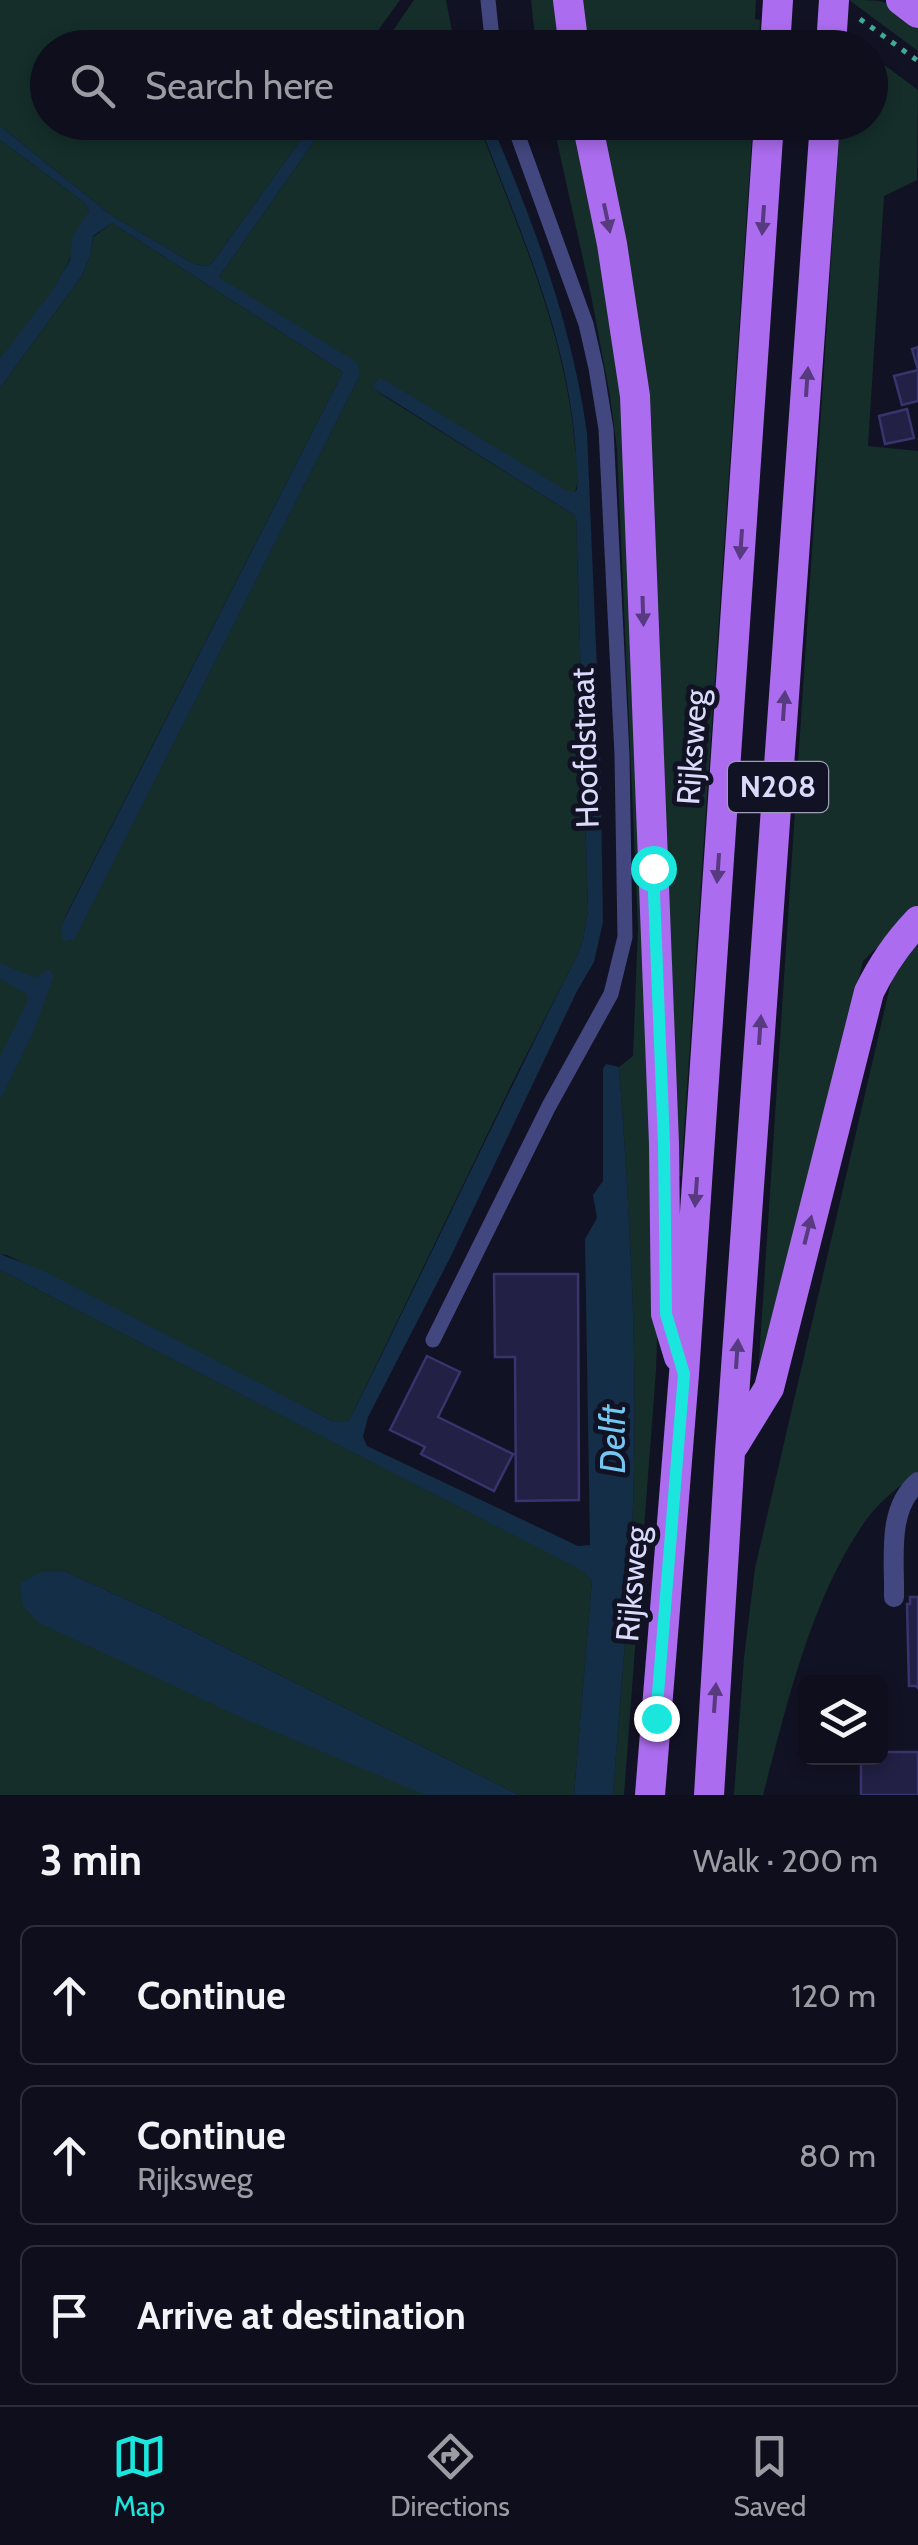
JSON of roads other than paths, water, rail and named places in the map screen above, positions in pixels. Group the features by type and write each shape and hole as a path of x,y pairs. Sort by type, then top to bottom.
{"main road":[{"path":"568,0 572,30"},
{"path":"901,0 918,13"},
{"path":"835,30 841,5"},
{"name":"N208","path":"591,140 612,244 635,396 664,1144 666,1314 684,1374"},
{"name":"Rijksweg","path":"650,1795 684,1374 769,140"},
{"name":"N208","path":"709,1795 825,140"},
{"name":"N208","path":"730,1452 769,1388 869,992 883,963 918,921"}],"street":[{"path":"894,1597 896,1520 904,1498 918,1482"}],"lane":[{"path":"488,0 491,30"},
{"name":"Hoofdstraat","path":"434,1340 549,1106 611,994 625,936 621,735 606,429 586,324 520,140"}],"water":[{"path":"0,126 111,215 194,264 212,263 301,140 315,140 219,277 358,363 359,377 74,940 65,941 61,929 66,916 343,372 112,223 93,236 90,257 81,277 0,388 0,359 52,291 70,260 73,235 89,211 85,203 0,140"},
{"name":"Delft","path":"486,140 498,140 536,237 572,353 587,433 603,922 594,962 368,1417 363,1437 367,1446 578,1546 590,1545 585,1239 597,1218 593,1195 603,1181 603,1069 606,1064 619,1067 635,1419 631,1551 613,1795 574,1795 592,1580 583,1571 0,1270 0,1254 46,1272 334,1422 347,1422 351,1417 577,956 588,910 576,516 376,390 374,385 383,379 567,491 575,492 575,442 562,360 524,240"},
{"path":"0,963 36,977 49,969 54,976 34,1030 0,1100 0,1057 28,1000 27,994 0,979"},
{"path":"41,1572 66,1572 156,1613 519,1795 425,1795 247,1720 39,1623 23,1606 20,1583"}]}
